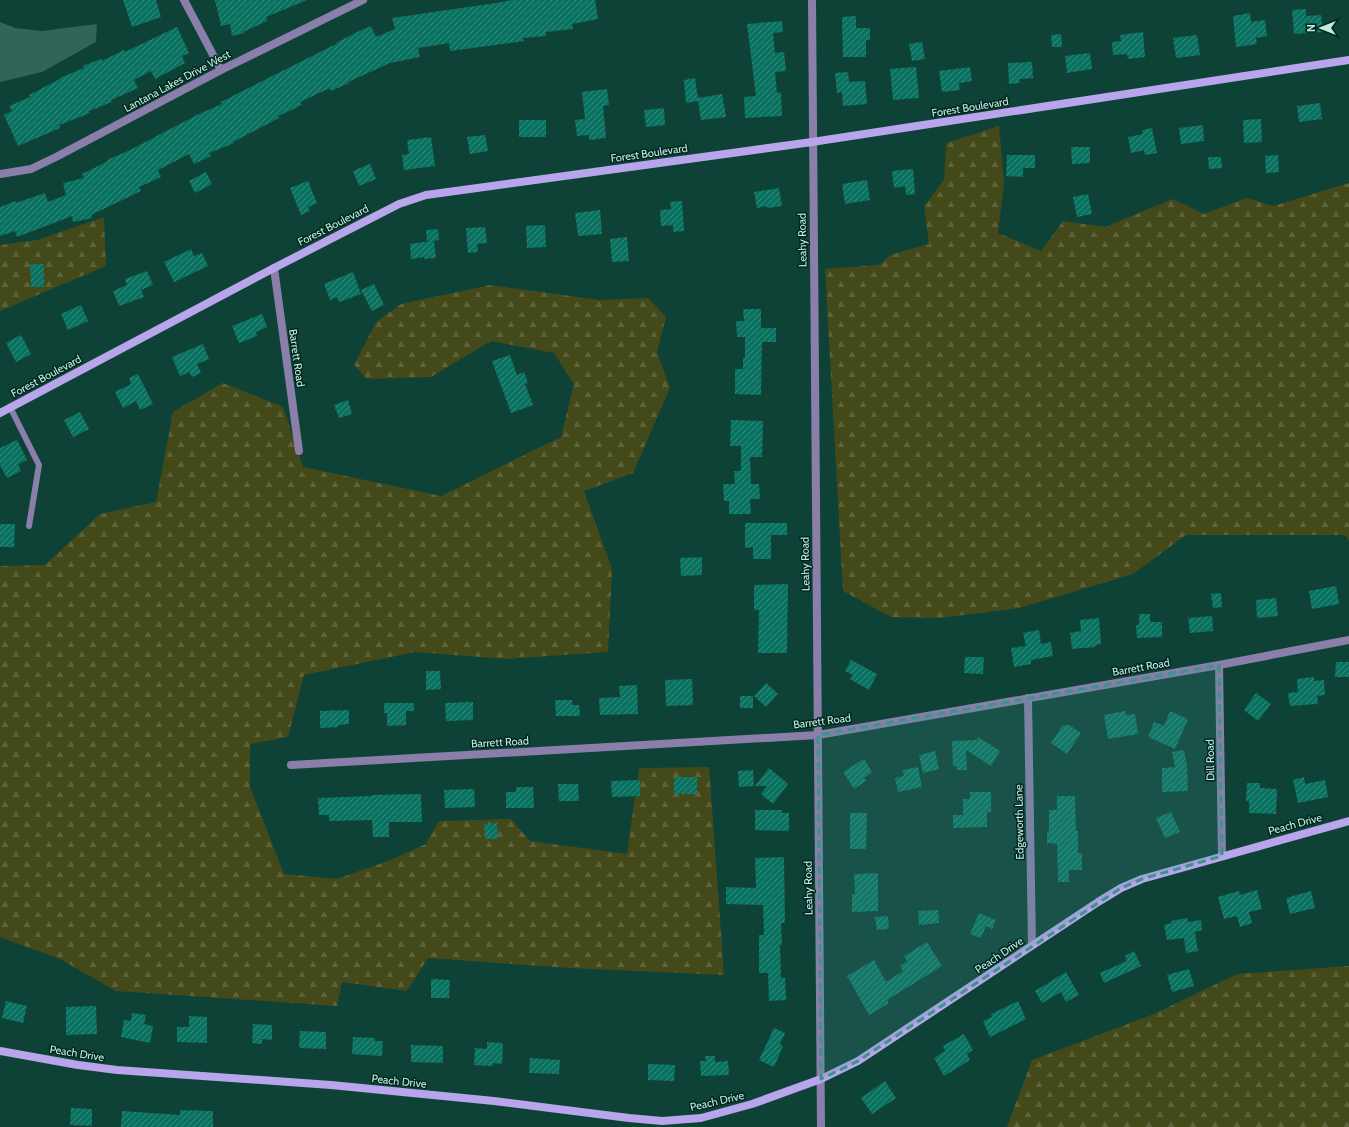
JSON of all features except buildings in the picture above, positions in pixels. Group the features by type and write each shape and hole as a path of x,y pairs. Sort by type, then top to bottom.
{"main road":[{"name":"Forest Boulevard","path":"0,412 399,204 426,195 812,142 1349,60"},
{"name":"Peach Drive","path":"0,1051 78,1065 117,1070 331,1085 494,1101 629,1118 662,1120 701,1118 752,1104 821,1079 858,1061 1032,945 1121,888 1142,879 1349,821"}],"street":[{"path":"184,0 222,70"},
{"name":"Lantana Lakes Drive West","path":"0,174 31,169 222,70 363,0"},
{"name":"Leahy Road","path":"812,0 821,1127"},
{"name":"Barrett Road","path":"274,268 299,451"},
{"name":"Barrett Road","path":"291,765 818,734 1219,665 1349,640"},
{"name":"Dill Road","path":"1219,665 1222,856"},
{"name":"Edgeworth Lane","path":"1028,698 1032,945"}],"lane":[{"path":"10,407 39,465 29,526"}],"highlighted area":[{"path":"1219,665 1222,856 1142,879 1121,888 858,1061 821,1079 818,735"}],"green space":[{"path":"999,126 1004,183 998,233 1041,251 1063,221 1105,227 1173,199 1204,214 1247,198 1273,206 1349,183 1349,541 1345,535 1186,535 1133,574 1019,608 939,618 891,617 843,591 825,269 879,265 890,255 929,244 924,206 944,180 946,143"},
{"path":"104,217 106,266 0,311 0,245 37,240"},
{"path":"490,285 600,300 648,298 666,317 657,352 670,388 633,473 584,491 612,569 608,652 506,659 415,652 304,675 288,737 250,744 250,787 284,874 337,879 393,859 426,844 439,821 511,819 530,841 627,854 639,768 709,767 724,975 570,968 428,958 407,991 342,982 337,1006 116,991 60,959 0,937 0,566 45,565 100,514 156,502 173,412 223,383 283,407 303,467 441,496 561,437 574,384 554,353 491,341 431,377 367,379 354,365 376,322 401,304"},
{"path":"1349,966 1349,1127 1007,1127 1032,1060 1154,1014 1237,974"}],"water":[{"path":"0,22 15,28 42,31 97,24 96,42 42,72 0,82"}]}
